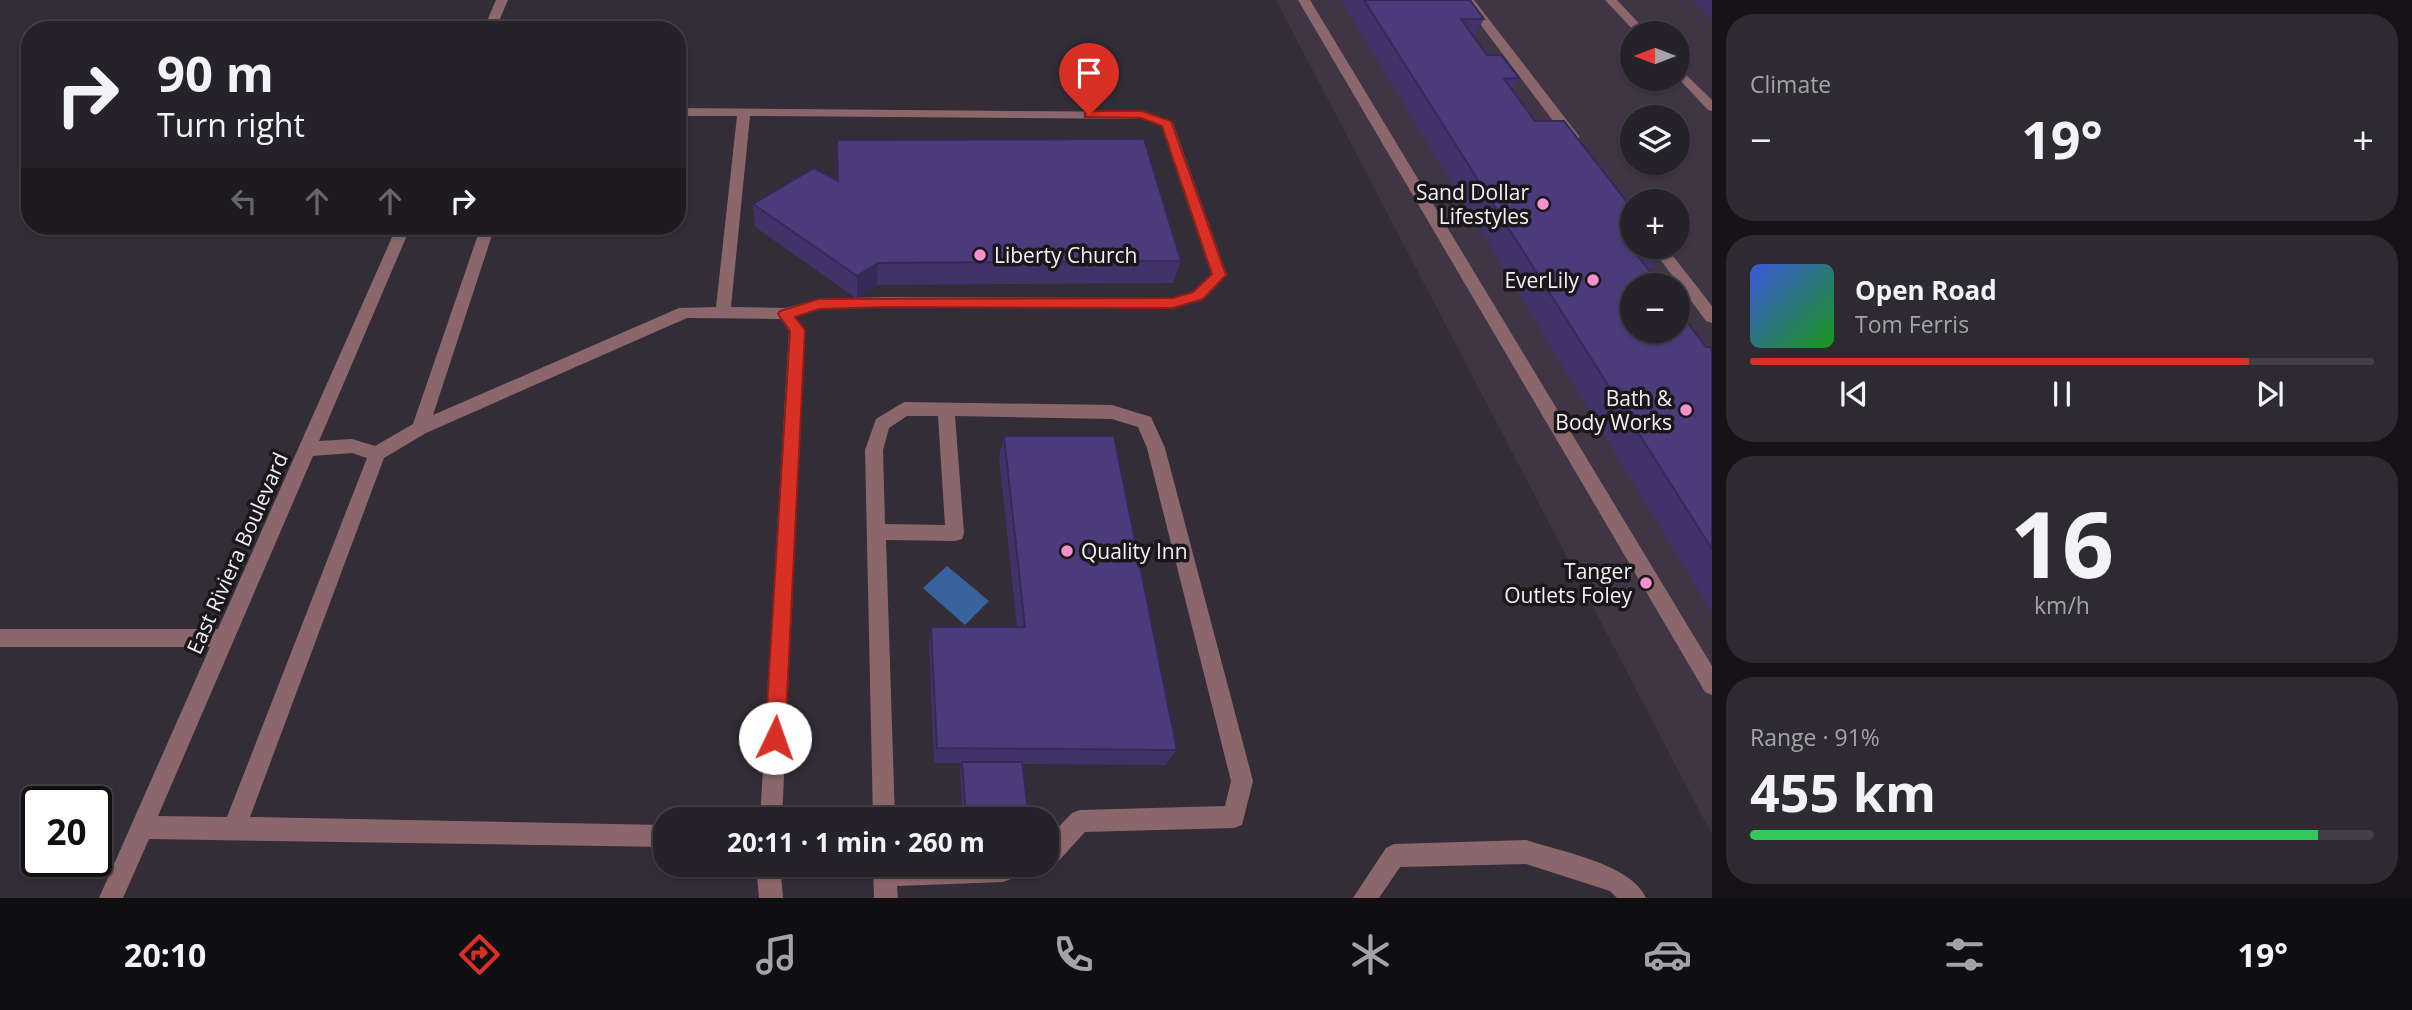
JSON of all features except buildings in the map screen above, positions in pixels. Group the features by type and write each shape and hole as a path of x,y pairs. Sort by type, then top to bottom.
{"street":[{"path":"493,21 502,0"},
{"path":"1304,0 1712,685"},
{"path":"1468,0 1580,147"},
{"path":"1611,0 1631,21"},
{"path":"1690,84 1712,107"},
{"path":"234,829 377,454 420,428 685,312 785,314 819,304 871,302 1173,303 1198,296 1219,275 1167,124 1142,115 686,112"},
{"path":"723,313 744,112"},
{"name":"East Riviera Boulevard","path":"111,898 400,235"},
{"path":"420,428 485,235"},
{"path":"1667,259 1712,317"},
{"path":"772,807 797,330 785,314"},
{"path":"884,807 874,450 882,424 904,409 1112,412 1144,422 1156,448 1242,781 1234,817 1080,821 1059,844"},
{"path":"876,532 955,533 946,410"},
{"path":"307,449 352,446 377,454"},
{"path":"0,638 225,638"},
{"path":"142,827 653,836"},
{"path":"1365,898 1394,856 1526,852 1617,883 1634,898"},
{"path":"769,877 771,898"},
{"path":"885,879 911,877"}],"shaded area":[{"name":"Tanger Outlets Foley","path":"1276,0 1712,0 1712,835"}],"water":[{"path":"947,566 989,601 965,625 923,588"}],"place":[{"name":"Sand Dollar Lifestyles","path":"1543,204"},
{"name":"Liberty Church","path":"980,255"},
{"name":"EverLily","path":"1593,280"},
{"name":"Bath & Body Works","path":"1686,410"},
{"name":"Quality Inn","path":"1067,551"},
{"name":"Tanger Outlets Foley","path":"1646,583"}],"route":[{"path":"775,738 797,330 785,314 819,304 884,302 1173,303 1198,296 1219,275 1167,124 1142,115 1089,115"}]}
